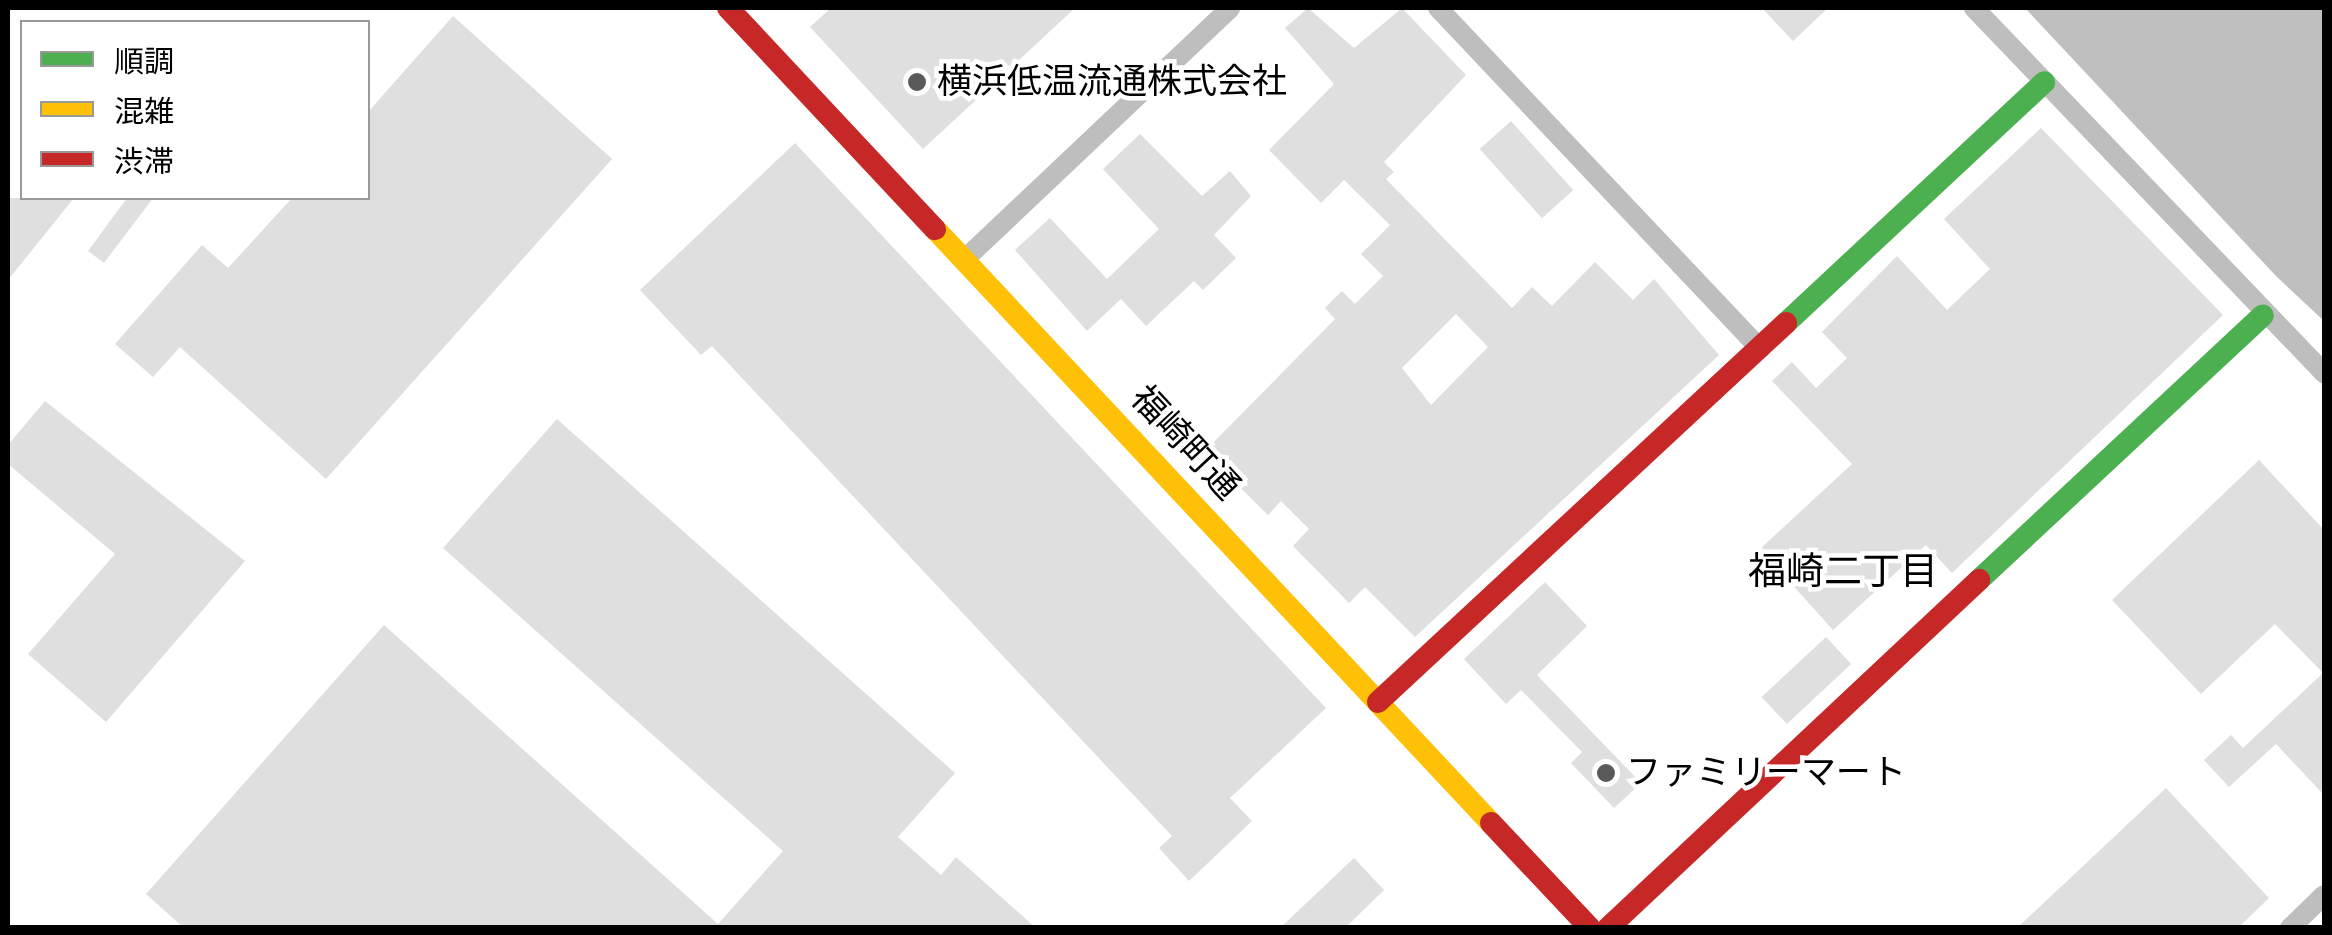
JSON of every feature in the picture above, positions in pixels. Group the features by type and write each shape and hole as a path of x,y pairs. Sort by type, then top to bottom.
{"street":[{"name":"福崎町通","path":"728,8 1590,928"},
{"path":"965,259 1230,8"},
{"path":"1438,8 1760,348"},
{"path":"1974,8 2263,315 2324,373"},
{"path":"1378,702 2044,82"},
{"path":"1608,928 2263,315"},
{"path":"2290,928 2324,895"}],"shaded area":[{"path":"2025,8 2324,8 2324,321 2277,277"}],"building":[{"name":"横浜低温流通株式会社","path":"831,8 1075,8 923,149 810,27"},
{"path":"1308,8 1354,48 1402,8 1466,75 1384,162 1394,172 1386,179 1512,308 1532,287 1552,306 1595,262 1633,300 1654,279 1719,355 1415,637 1365,587 1349,603 1293,546 1309,529 1281,501 1268,515 1204,452 1335,319 1325,308 1342,291 1355,304 1383,276 1361,254 1390,225 1344,180 1321,203 1269,150 1334,84 1285,28","holes":["1456,314 1488,347 1431,405 1402,368"]},
{"path":"1762,8 1828,8 1793,41"},
{"path":"453,16 612,159 326,479 180,347 153,377 115,344 202,245 228,268 290,200 370,200 370,110"},
{"path":"1511,121 1573,190 1542,218 1480,149"},
{"path":"2041,128 2223,315 1952,573 1926,545 1833,630 1760,549 1852,464 1772,381 1792,362 1816,388 1847,358 1822,332 1897,256 1947,310 1990,269 1944,219"},
{"path":"1140,134 1202,196 1230,171 1251,196 1214,235 1236,258 1203,290 1194,281 1146,326 1121,299 1087,331 1015,250 1050,218 1107,279 1159,229 1103,169"},
{"path":"795,143 1326,708 1230,798 1252,821 1189,881 1159,848 1172,836 712,346 701,355 640,290"},
{"path":"8,198 72,200 8,280"},
{"path":"126,200 151,200 104,263 88,251"},
{"path":"45,401 245,561 106,722 28,654 115,554 8,464 8,445"},
{"path":"557,419 955,773 898,837 941,875 956,857 1036,928 184,928 146,894 384,625 718,924 783,851 443,548"},
{"path":"2259,460 2324,530 2324,795 2276,744 2229,787 2204,760 2231,735 2243,748 2323,673 2275,624 2201,694 2112,600"},
{"path":"1545,582 1587,626 1537,675 1641,783 1614,808 1571,763 1582,752 1521,690 1506,704 1464,659"},
{"path":"1826,637 1851,664 1787,724 1762,697"},
{"path":"2166,788 2269,898 2238,928 2017,928"},
{"path":"1354,858 1384,890 1345,928 1280,928"}],"traffic: fast":[{"path":"1786,323 2044,82"},
{"path":"1979,580 2263,315"}],"traffic: slow":[{"path":"935,229 1491,823"}],"traffic: jam":[{"path":"728,8 935,229"},
{"path":"1378,702 1786,323"},
{"path":"1608,928 1979,580"},
{"path":"1491,823 1590,928"}],"place":[{"name":"横浜低温流通株式会社","path":"917,82"},
{"name":"ファミリーマート","path":"1606,773"}],"district":[{"name":"福崎二丁目","path":"1843,572"}]}
